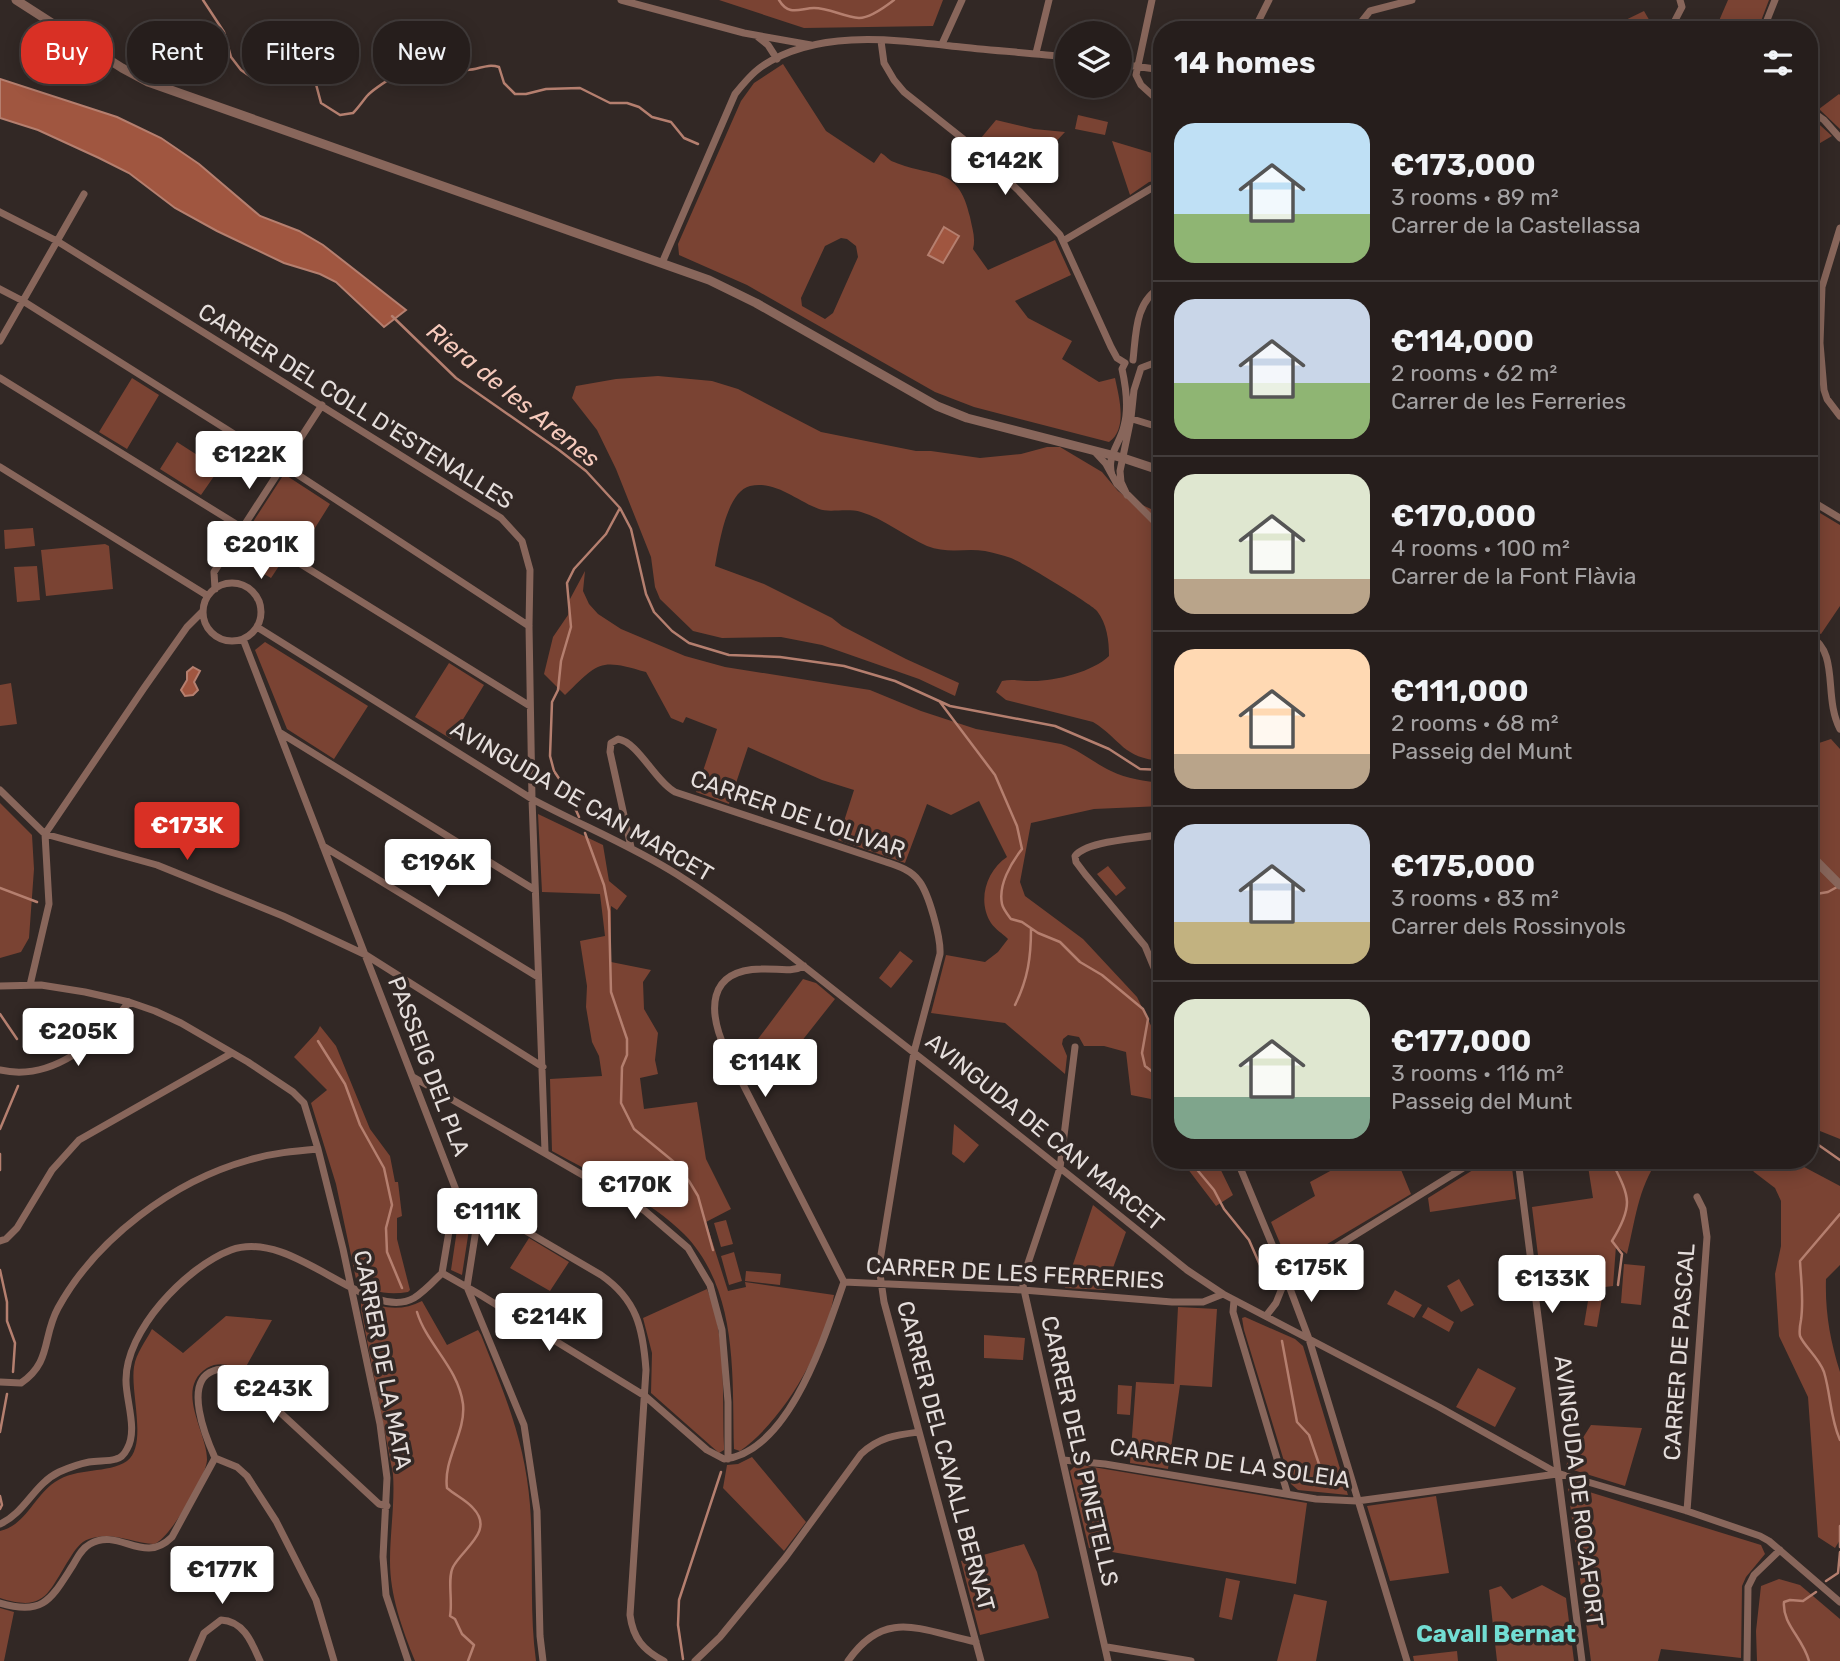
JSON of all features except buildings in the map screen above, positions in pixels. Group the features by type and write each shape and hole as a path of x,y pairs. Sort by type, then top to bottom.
{"street":[{"path":"16,0 148,82 726,287 937,406 968,418 1153,468"},
{"path":"621,0 754,35 815,46"},
{"path":"942,44 962,0"},
{"path":"1036,53 1049,0"},
{"path":"1152,0 1136,75 1141,85 1153,96"},
{"path":"1258,21 1269,0"},
{"path":"1368,0 1370,11"},
{"path":"1362,21 1370,11 1412,0"},
{"path":"1675,21 1682,7 1680,0"},
{"path":"1767,21 1775,0"},
{"path":"754,35 768,45 777,59"},
{"path":"663,264 735,94 751,75 777,59 839,41 942,44 1055,55"},
{"path":"881,41 884,63 904,92 967,142 1055,229 1117,358 1139,364 1142,368"},
{"path":"1132,66 1153,69"},
{"path":"1818,116 1840,138"},
{"path":"1063,241 1152,188"},
{"path":"0,341 84,194"},
{"name":"CARRER DEL COLL D'ESTENALLES","path":"0,212 57,241 501,518 516,532 525,550 530,570 532,799 545,1151"},
{"path":"1840,228 1825,272 1821,308 1824,390 1827,399 1840,416"},
{"path":"0,289 283,465 529,626"},
{"path":"1112,474 1109,465 1111,456 1129,418 1122,369 1129,361 1142,307 1153,294"},
{"path":"1127,495 1121,477 1133,394 1142,368 1153,364"},
{"path":"1124,376 1130,380 1139,377"},
{"path":"0,378 530,706"},
{"path":"215,589 214,572 321,405"},
{"path":"1129,418 1153,425"},
{"path":"1093,450 1101,457 1117,484 1153,520"},
{"path":"1121,477 1126,469 1141,464"},
{"path":"0,467 208,596"},
{"path":"1818,505 1840,518"},
{"path":"30,985 49,904 45,834 158,667 187,627 203,611 208,596 215,589 232,583 250,589 260,604 261,612 257,627 243,639 227,641 216,637 206,626 203,611"},
{"name":"AVINGUDA DE CAN MARCET","path":"257,627 532,799 631,847 709,896 914,1052 1187,1270 1223,1294 1439,1407 1557,1474 1752,1532 1769,1541 1840,1602"},
{"name":"PASSEIG DEL PLA","path":"243,639 456,1190 442,1273"},
{"path":"1818,639 1822,641 1833,659 1834,712 1840,729"},
{"path":"279,732 535,890"},
{"name":"CARRER DE L'OLIVAR","path":"631,847 610,752 611,744 618,739 629,744 665,786 675,792 886,862 913,875 923,888 941,948 914,1052"},
{"path":"0,790 45,834 157,865 283,916 366,955 542,1067"},
{"path":"1153,838 1094,845 1082,849 1075,856 1084,874 1145,946 1153,965"},
{"path":"323,846 538,976"},
{"path":"1818,863 1840,885"},
{"name":"CARRER DE LES FERRERIES","path":"804,966 790,971 753,969 733,976 722,984 715,995 714,1018 726,1051 844,1282 1203,1302 1223,1294"},
{"name":"CARRER DE LA MATA","path":"0,986 30,985 85,992 129,1002 181,1023 293,1092 304,1103 352,1286 356,1319 381,1432 387,1478 383,1557 386,1595 408,1661"},
{"path":"0,1070 12,1073 33,1072 66,1059 98,1036 129,1002"},
{"name":"CARRER DELS PINETELLS","path":"1075,1047 1060,1168 1027,1264 1023,1290 1107,1647 1108,1661"},
{"name":"CARRER DEL CAVALL BERNAT","path":"914,1052 879,1267 884,1302 981,1661"},
{"path":"0,1241 17,1228 52,1170 79,1140 232,1053"},
{"path":"412,1076 645,1210 675,1235 696,1259 710,1285 722,1330 728,1402 728,1458"},
{"path":"0,1382 21,1383 38,1368 60,1304 94,1256 132,1222 195,1182 232,1165 264,1156 318,1149"},
{"path":"1241,1169 1309,1339 1407,1661"},
{"path":"1266,1317 1276,1303 1286,1278 1462,1169"},
{"name":"AVINGUDA DE ROCAFORT","path":"1519,1169 1582,1661"},
{"path":"456,1190 601,1275 631,1303 640,1325 645,1354 645,1395 630,1615 632,1631 637,1640 664,1661"},
{"name":"CARRER DE PASCAL","path":"1687,1511 1707,1237 1703,1209 1697,1197"},
{"path":"480,1204 467,1287 524,1425 537,1511 543,1661"},
{"path":"0,1524 15,1515 47,1479 78,1465 116,1459 125,1452 129,1446 131,1427 125,1381 135,1340 167,1298 205,1265 242,1247 268,1247 390,1303 413,1298 442,1273 645,1395 708,1450 728,1458 757,1447 795,1399 818,1355 844,1282"},
{"path":"1234,1300 1233,1312 1287,1492"},
{"path":"334,1661 316,1601 276,1521 247,1476 236,1467 215,1458 202,1423 198,1392 200,1382 209,1372 222,1369 244,1379 379,1504 387,1507"},
{"path":"695,1661 720,1637 785,1558 861,1454 888,1436 919,1432"},
{"path":"0,1602 24,1608 42,1604 52,1595 81,1551 94,1542 109,1540 151,1549 161,1546 172,1537 215,1458"},
{"name":"CARRER DE LA SOLEIA","path":"1063,1460 1287,1492 1316,1499 1357,1502 1557,1474"},
{"path":"1747,1661 1748,1587 1754,1575 1780,1550"},
{"path":"192,1661 204,1633 221,1620 228,1620 243,1629 260,1661"},
{"path":"848,1661 862,1642 873,1633 890,1627 905,1627 976,1642"},
{"path":"1107,1647 1191,1661"}],"shaded area":[{"path":"719,0 943,0 933,26 804,28"},
{"path":"1728,0 1769,0 1761,21 1719,21"},
{"path":"1644,11 1650,21 1623,21"},
{"path":"783,64 826,131 874,163 881,153 894,162 951,181 959,188 965,200 973,233 973,249 988,270 1055,240 1071,275 1015,301 1028,318 1072,341 1062,359 1099,382 1115,378 1121,412 1119,429 1115,436 1109,442 974,407 935,392 747,285 679,255 678,244 741,101 754,83","holes":["841,238 856,246 858,257 833,313 825,319 802,306 801,298 825,246"]},
{"path":"0,79 117,117 161,138 199,164 260,216 299,231 323,245 406,310 384,327 336,282 284,263 217,231 175,208 129,173 99,158 38,130 0,118"},
{"path":"1840,95 1840,129 1819,109"},
{"path":"1078,115 1108,122 1105,135 1075,129"},
{"path":"996,120 1034,129 1065,132 1018,182 976,144"},
{"path":"1818,123 1832,136 1818,144"},
{"path":"1112,141 1153,153 1153,181 1130,195"},
{"path":"944,227 959,236 943,263 928,255"},
{"path":"658,376 712,381 738,389 821,432 916,451 980,458 1060,447 1102,472 1118,491 1153,510 1153,760 1130,752 1093,722 1006,700 996,692 1002,681 1060,678 1093,667 1109,656 1105,627 1093,607 1011,558 985,551 927,546 870,515 856,511 823,510 768,486 750,486 735,498 725,521 715,566 764,584 906,659 959,683 955,696 919,679 822,645 781,637 722,638 693,631 660,599 655,587 651,557 616,469 597,430 572,398 576,386 616,379"},
{"path":"132,378 159,395 127,449 99,432"},
{"path":"177,442 219,469 201,495 160,469"},
{"path":"284,474 330,504 298,555 251,525"},
{"path":"1818,512 1840,525 1840,606 1821,634 1818,633"},
{"path":"33,528 35,546 5,549 4,530"},
{"path":"105,544 109,546 113,589 46,596 41,550"},
{"path":"252,551 279,566 271,578 245,563"},
{"path":"37,566 40,600 17,602 14,567"},
{"path":"585,571 583,591 598,614 621,629 685,656 725,667 870,690 976,729 1061,744 1117,774 1153,782 1153,806 1094,809 1031,823 1020,882 1025,896 1083,939 1137,997 1153,1030 1153,1103 1151,1099 1131,1095 1126,1052 1104,1046 1084,1046 1079,1037 1068,1035 1062,1044 1067,1056 1065,1074 1005,1023 931,1013 946,955 985,962 998,952 1008,939 991,923 984,896 989,878 1007,857 979,801 951,815 927,804 905,863 838,840 854,790 822,780 748,747 729,804 696,792 717,729 686,717 683,723 671,718 646,672 618,665 601,666 585,676 565,695 544,674 553,637 568,615 570,599"},
{"path":"265,642 368,706 334,759 287,729 255,650"},
{"path":"449,663 484,685 451,739 415,717"},
{"path":"193,667 200,671 194,682 198,690 193,695 185,696 181,690 187,680 187,672"},
{"path":"11,683 17,724 0,726 0,685"},
{"path":"1831,739 1840,749 1840,1139 1818,1130 1818,743"},
{"path":"0,803 32,835 34,869 29,938 21,952 0,958"},
{"path":"538,814 603,845 609,881 627,896 617,910 611,906 611,962 651,970 643,982 644,1009 658,1033 655,1060 658,1074 640,1078 644,1109 697,1102 706,1159 731,1209 706,1222 728,1291 746,1287 745,1282 834,1295 822,1337 800,1381 772,1421 740,1451 734,1449 729,1336 715,1281 702,1256 684,1234 656,1210 552,1151 550,1079 602,1076 586,1007 587,986 580,941 605,936 600,894 542,892"},
{"path":"1108,866 1126,888 1116,896 1097,874"},
{"path":"900,951 913,961 891,988 879,978"},
{"path":"803,979 816,983 835,999 786,1061 758,1039"},
{"path":"320,1026 336,1046 370,1129 390,1156 395,1182 398,1182 402,1216 397,1218 397,1239 410,1290 408,1292 380,1292 356,1279 336,1184 311,1103 327,1090 294,1057"},
{"path":"954,1124 979,1145 964,1163 952,1154"},
{"path":"1188,1169 1220,1169 1233,1195 1216,1206"},
{"path":"1401,1169 1411,1194 1292,1265 1288,1262 1271,1222 1315,1196 1310,1182 1332,1170"},
{"path":"1475,1169 1512,1169 1516,1199 1430,1212 1428,1198"},
{"path":"1588,1169 1652,1169 1642,1194 1627,1254 1616,1246 1613,1286 1543,1295 1532,1207 1593,1198"},
{"path":"1752,1169 1808,1169 1840,1186 1840,1265 1826,1279 1829,1326 1840,1372 1840,1540 1835,1548 1818,1537 1808,1397 1779,1336 1775,1274 1781,1246 1781,1201 1775,1188"},
{"path":"461,1203 472,1210 462,1275 451,1270"},
{"path":"1093,1205 1126,1232 1105,1290 1065,1288"},
{"path":"726,1220 733,1244 721,1247 714,1223"},
{"path":"529,1238 569,1262 550,1291 510,1268"},
{"path":"734,1252 742,1281 729,1285 721,1256"},
{"path":"1624,1264 1645,1266 1641,1305 1621,1303"},
{"path":"746,1271 781,1274 780,1285 745,1281"},
{"path":"1459,1279 1474,1305 1461,1312 1447,1286"},
{"path":"707,1289 721,1346 724,1450 719,1453 651,1393 652,1353 643,1318"},
{"path":"1395,1290 1422,1305 1414,1318 1387,1304"},
{"path":"1589,1295 1602,1298 1597,1327 1584,1325"},
{"path":"365,1301 394,1308 422,1301 447,1345 478,1330 481,1335 512,1417 527,1481 536,1661 415,1661 401,1624 392,1587 390,1561 393,1474 361,1310 361,1303"},
{"path":"1178,1307 1217,1309 1212,1387 1180,1385 1168,1469 1130,1463 1136,1382 1174,1384"},
{"path":"1428,1307 1454,1322 1449,1332 1422,1317"},
{"path":"226,1316 272,1320 243,1372 230,1366 216,1365 207,1368 193,1387 192,1399 206,1448 206,1467 186,1506 169,1531 154,1544 106,1536 89,1539 76,1549 50,1590 37,1601 27,1603 0,1598 0,1531 17,1523 55,1482 73,1474 111,1468 127,1461 133,1453 137,1431 134,1367 152,1329 183,1353"},
{"path":"1242,1318 1295,1339 1303,1346 1348,1495 1298,1490 1291,1484 1244,1330"},
{"path":"984,1335 1025,1338 1023,1360 984,1358"},
{"path":"1478,1368 1516,1388 1495,1427 1456,1407"},
{"path":"1118,1385 1132,1386 1130,1415 1117,1414"},
{"path":"1591,1425 1642,1428 1625,1486 1570,1469 1566,1465 1572,1462 1572,1455"},
{"path":"752,1457 806,1522 784,1551 723,1488 727,1465 738,1464"},
{"path":"1081,1465 1307,1503 1296,1584 1089,1548 1070,1471"},
{"path":"1570,1486 1761,1545 1765,1554 1742,1586 1741,1658 1661,1649 1658,1661 1591,1661 1568,1489"},
{"path":"1436,1496 1449,1573 1390,1581 1367,1506"},
{"path":"1024,1544 1037,1572 1049,1618 980,1635 961,1561"},
{"path":"1226,1578 1240,1581 1232,1620 1219,1617"},
{"path":"1779,1579 1800,1585 1840,1619 1840,1661 1757,1661 1756,1631 1761,1586"},
{"path":"1542,1585 1566,1598 1574,1661 1497,1661 1489,1590 1501,1586 1512,1599"},
{"path":"1294,1594 1327,1601 1316,1661 1277,1661"},
{"path":"0,1608 14,1612 4,1661 0,1661"},
{"path":"1457,1651 1458,1661 1414,1661 1413,1656"}],"waterway":[{"path":"203,0 224,32 231,57 241,70 251,77 270,83 279,80 294,68 302,67 313,73 321,103 340,115 353,113 367,96 379,87 409,67 431,58 462,70 499,67 504,83 515,94 546,89 580,88 610,103 627,103 639,107 652,117 671,122 684,138 698,144"},
{"path":"779,0 791,10 820,8 859,18 873,14 894,0"},
{"name":"Riera de les Arenes","path":"392,316 456,378 586,471 620,508 631,529 646,594 654,612 672,631 689,643 729,655 780,657 844,666 895,681 950,706 1055,726 1109,749 1140,769 1153,770"},
{"path":"579,817 568,792 554,771 550,756 552,702 558,690 561,661 571,627 567,583 574,569 606,534 620,508"},
{"path":"940,702 995,775 1017,826 1022,849 1004,882 1001,897 1004,910 1011,919 1060,942 1080,962 1102,975 1143,1009 1148,1019 1142,1053 1145,1066 1153,1072"},
{"path":"585,833 604,885 609,911 611,992 627,1039 627,1055 622,1067 621,1103 634,1129 674,1162 689,1181 698,1196 713,1250"},
{"path":"1818,894 1837,887"},
{"path":"0,888 37,902"},
{"path":"1015,1005 1028,968 1031,929"},
{"path":"0,1014 17,1039"},
{"path":"318,1041 345,1084 360,1125 384,1168 392,1205 386,1228 387,1252 402,1288"},
{"path":"0,1129 18,1086"},
{"name":"Riera de les Arenes","path":"1818,1145 1840,1160"},
{"path":"0,1154 0,1170"},
{"path":"1196,1169 1249,1240 1263,1272"},
{"path":"1615,1169 1627,1200 1624,1218 1612,1241 1622,1254 1618,1285"},
{"path":"1840,1214 1800,1261 1800,1336 1824,1372 1840,1440"},
{"path":"0,1270 7,1302 7,1321 15,1343 13,1372"},
{"path":"417,1312 449,1367 463,1404 461,1425 448,1467 447,1488 473,1508 481,1524 475,1539 453,1567 450,1578 450,1616 455,1619 462,1634 474,1645 468,1661"},
{"path":"1282,1341 1297,1422 1309,1435 1319,1464 1333,1483"},
{"path":"0,1432 7,1394"},
{"path":"683,1659 678,1625 679,1600 721,1472"},
{"path":"0,1496 0,1509"},
{"path":"1840,1526 1840,1547"},
{"path":"1826,1581 1838,1573 1840,1552"},
{"path":"1809,1661 1786,1617 1784,1602 1803,1601 1816,1592"}],"district":[{"name":"Cavall Bernat","path":"1496,1634"}]}
